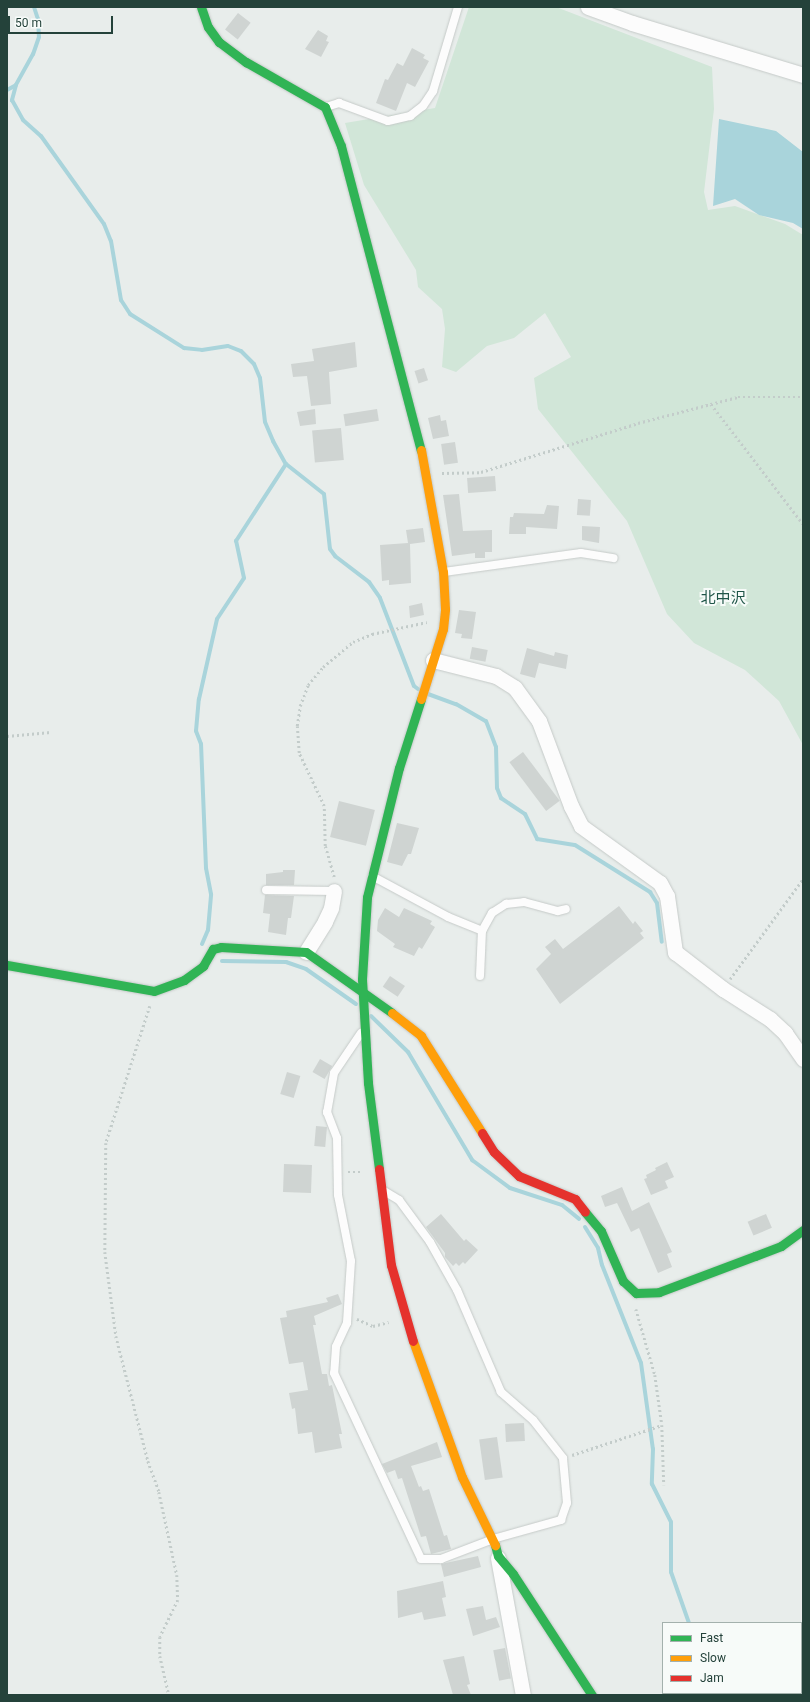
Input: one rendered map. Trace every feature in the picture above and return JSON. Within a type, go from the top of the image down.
[{"type":"street","points":[[201,7],[208,27],[219,42],[246,62],[325,107],[341,146],[418,433],[426,474],[443,572],[444,619],[433,660],[399,768],[371,875],[367,897],[364,991],[368,1083],[380,1189],[391,1265],[403,1312],[462,1477],[493,1539],[498,1556],[523,1695]]},
{"type":"street","points":[[588,7],[632,23],[803,75]]},
{"type":"street","points":[[433,660],[496,676],[515,688],[527,702],[539,721],[571,806],[581,826],[660,883],[667,896],[675,952],[723,989],[770,1019],[785,1033],[803,1059]]},
{"type":"street","points":[[306,952],[325,921],[331,908],[334,891]]},
{"type":"street","points":[[7,965],[154,991],[184,980],[203,966],[213,949],[221,947],[306,952],[364,991],[421,1036],[494,1152],[506,1166],[529,1182],[575,1199],[590,1215],[601,1231],[623,1281],[636,1293],[659,1292],[755,1256],[781,1246],[803,1230]]},
{"type":"street","points":[[498,1556],[513,1574],[592,1695]]},
{"type":"lane","points":[[325,107],[339,104],[388,121],[410,116],[422,106],[433,91],[458,7]]},
{"type":"lane","points":[[443,572],[581,553],[614,558]]},
{"type":"lane","points":[[371,875],[448,918],[482,931]]},
{"type":"lane","points":[[266,890],[334,891]]},
{"type":"lane","points":[[480,976],[482,931],[492,913],[506,904],[524,902],[558,911],[566,909]]},
{"type":"lane","points":[[366,1025],[334,1073],[327,1112],[337,1138],[338,1195],[343,1232],[351,1261],[347,1323],[336,1347],[334,1373],[421,1559],[441,1559],[493,1539],[561,1520],[567,1503],[563,1458],[533,1420],[501,1392],[457,1290],[430,1242],[399,1200],[380,1189]]},
{"type":"path","points":[[426,474],[481,472],[638,423],[738,398],[803,397]]},
{"type":"path","points":[[711,404],[803,524]]},
{"type":"path","points":[[334,891],[335,882],[325,846],[324,806],[299,752],[297,726],[300,706],[308,685],[323,667],[353,642],[372,634],[444,619]]},
{"type":"path","points":[[7,736],[51,732]]},
{"type":"path","points":[[723,989],[803,879]]},
{"type":"path","points":[[154,991],[106,1143],[104,1226],[105,1252],[116,1336],[148,1461],[159,1492],[176,1575],[178,1600],[160,1637],[160,1656],[169,1695]]},
{"type":"path","points":[[337,1172],[378,1171]]},
{"type":"path","points":[[636,1293],[635,1306],[655,1374],[662,1425],[664,1485]]},
{"type":"path","points":[[348,1313],[373,1326],[388,1323],[403,1312]]},
{"type":"path","points":[[563,1458],[662,1425]]},
{"type":"green space","points":[[469,7],[556,7],[712,67],[714,109],[704,192],[708,210],[735,206],[785,224],[803,235],[803,745],[779,701],[745,670],[694,643],[667,614],[627,521],[538,409],[534,378],[571,357],[545,313],[514,338],[487,346],[456,372],[442,367],[445,329],[442,309],[418,287],[416,270],[364,185],[345,123],[435,108]]},
{"type":"water","points":[[719,119],[776,131],[803,152],[803,229],[793,223],[759,215],[735,199],[713,206]]},
{"type":"building","points":[[238,13],[251,23],[238,39],[225,30]]},
{"type":"building","points":[[318,30],[328,36],[326,41],[329,42],[321,57],[305,49]]},
{"type":"building","points":[[412,48],[425,55],[423,58],[429,61],[415,87],[407,83],[396,111],[376,103],[385,79],[388,80],[397,63],[403,66]]},
{"type":"building","points":[[355,342],[357,367],[329,372],[331,404],[311,406],[307,376],[293,377],[291,364],[314,361],[312,349]]},
{"type":"building","points":[[424,368],[428,380],[419,383],[414,371]]},
{"type":"building","points":[[315,409],[316,424],[300,426],[297,412]]},
{"type":"building","points":[[377,409],[379,421],[345,426],[343,414]]},
{"type":"building","points":[[440,415],[441,421],[446,420],[449,436],[433,439],[428,418]]},
{"type":"building","points":[[341,428],[344,460],[315,462],[312,431]]},
{"type":"building","points":[[455,442],[458,463],[444,465],[441,444]]},
{"type":"building","points":[[495,476],[496,491],[468,493],[467,478]]},
{"type":"building","points":[[459,494],[463,531],[492,530],[492,552],[485,552],[485,558],[475,558],[475,553],[452,556],[443,495]]},
{"type":"building","points":[[578,499],[591,500],[590,516],[577,515]]},
{"type":"building","points":[[547,505],[559,506],[557,529],[526,527],[526,534],[509,534],[510,517],[513,517],[514,513],[544,514]]},
{"type":"building","points":[[582,526],[600,527],[599,543],[582,540]]},
{"type":"building","points":[[423,528],[425,542],[410,544],[411,583],[389,585],[389,580],[382,581],[380,545],[408,543],[406,530]]},
{"type":"building","points":[[422,603],[424,615],[410,618],[409,606]]},
{"type":"building","points":[[459,610],[476,612],[472,639],[461,638],[462,634],[455,633]]},
{"type":"building","points":[[472,647],[488,650],[485,662],[470,659]]},
{"type":"building","points":[[527,648],[554,656],[555,652],[568,655],[566,669],[539,663],[535,678],[520,674]]},
{"type":"building","points":[[523,752],[560,801],[546,811],[509,762]]},
{"type":"building","points":[[339,801],[375,810],[366,846],[330,837]]},
{"type":"building","points":[[397,823],[419,828],[411,854],[408,854],[402,866],[387,862]]},
{"type":"building","points":[[283,870],[295,870],[294,885],[266,885],[266,874],[283,872]]},
{"type":"building","points":[[265,895],[294,896],[291,918],[288,918],[286,935],[268,932],[270,914],[263,913]]},
{"type":"building","points":[[619,906],[633,924],[635,921],[643,931],[640,933],[644,938],[560,1004],[536,969],[551,954],[545,947],[555,939],[563,949]]},
{"type":"building","points":[[385,908],[399,917],[404,908],[432,921],[430,924],[435,927],[422,949],[419,947],[414,956],[393,947],[395,944],[377,931],[378,920]]},
{"type":"building","points":[[390,976],[405,986],[398,997],[383,987]]},
{"type":"building","points":[[320,1059],[332,1066],[325,1079],[313,1072]]},
{"type":"building","points":[[287,1072],[300,1076],[294,1098],[280,1094]]},
{"type":"building","points":[[316,1126],[327,1127],[325,1147],[314,1146]]},
{"type":"building","points":[[667,1162],[674,1177],[665,1181],[668,1188],[651,1195],[644,1179],[647,1178],[646,1175],[656,1170],[655,1168]]},
{"type":"building","points":[[284,1164],[312,1165],[311,1193],[283,1192]]},
{"type":"building","points":[[622,1187],[632,1211],[649,1202],[672,1252],[667,1254],[672,1267],[658,1273],[639,1228],[631,1232],[617,1203],[605,1207],[601,1196]]},
{"type":"building","points":[[441,1214],[464,1241],[466,1239],[478,1250],[465,1264],[463,1262],[459,1266],[456,1263],[453,1266],[445,1257],[445,1253],[426,1227]]},
{"type":"building","points":[[766,1214],[772,1228],[753,1236],[748,1222]]},
{"type":"building","points":[[338,1294],[342,1304],[314,1316],[316,1325],[313,1325],[322,1374],[327,1374],[329,1386],[332,1385],[342,1434],[339,1434],[342,1448],[315,1453],[312,1432],[298,1434],[295,1408],[292,1409],[289,1393],[308,1390],[303,1362],[289,1364],[280,1318],[287,1317],[286,1311],[328,1302],[326,1298]]},
{"type":"building","points":[[524,1423],[525,1441],[506,1442],[505,1424]]},
{"type":"building","points":[[497,1437],[503,1478],[485,1480],[479,1440]]},
{"type":"building","points":[[437,1442],[442,1457],[411,1466],[419,1487],[421,1486],[423,1491],[429,1489],[444,1536],[447,1535],[451,1549],[431,1554],[426,1536],[421,1537],[402,1478],[398,1479],[395,1470],[387,1473],[382,1464]]},
{"type":"building","points":[[478,1556],[481,1567],[444,1577],[441,1564]]},
{"type":"building","points":[[443,1581],[446,1597],[442,1598],[446,1616],[424,1620],[422,1612],[398,1618],[397,1591]]},
{"type":"building","points":[[483,1606],[486,1620],[496,1617],[500,1627],[473,1636],[466,1609]]},
{"type":"building","points":[[505,1648],[511,1678],[499,1681],[493,1650]]},
{"type":"building","points":[[464,1656],[470,1684],[467,1685],[471,1695],[453,1695],[443,1660]]},
{"type":"waterway","points":[[34,7],[38,19],[39,37],[33,54],[16,85],[12,100],[23,120],[41,136],[104,224],[111,241],[121,300],[130,314],[184,348],[202,350],[228,346],[241,351],[254,364],[260,378],[265,422],[273,441],[286,464],[324,494],[330,549],[335,556],[369,582],[380,598],[414,686],[418,689]]},
{"type":"waterway","points":[[7,90],[16,85]]},
{"type":"waterway","points":[[202,944],[208,930],[211,894],[206,868],[201,744],[196,731],[199,699],[217,619],[244,578],[236,541],[286,464]]},
{"type":"waterway","points":[[428,694],[456,704],[486,721],[496,747],[497,788],[501,798],[525,814],[537,839],[575,845],[650,892],[657,903],[662,942]]},
{"type":"waterway","points":[[222,961],[286,962],[306,969],[356,1004]]},
{"type":"waterway","points":[[371,1016],[408,1052],[472,1160],[510,1188],[562,1205],[579,1219]]},
{"type":"waterway","points":[[585,1227],[598,1248],[602,1265],[641,1363],[653,1449],[652,1484],[671,1522],[671,1572],[689,1622]]},
{"type":"traffic: fast","points":[[201,7],[208,27],[219,42],[246,62],[325,107],[341,146],[421,450]]},
{"type":"traffic: fast","points":[[379,1169],[368,1083],[362,979],[367,897],[399,768],[421,699]]},
{"type":"traffic: fast","points":[[7,965],[154,991],[184,980],[203,966],[213,949],[221,947],[306,952],[392,1013]]},
{"type":"traffic: fast","points":[[585,1212],[601,1231],[623,1281],[636,1293],[659,1292],[755,1256],[781,1246],[803,1230]]},
{"type":"traffic: fast","points":[[495,1545],[498,1556],[513,1574],[592,1695]]},
{"type":"traffic: slow","points":[[421,450],[443,572],[445,609],[443,629],[421,699]]},
{"type":"traffic: slow","points":[[392,1013],[421,1036],[482,1133]]},
{"type":"traffic: slow","points":[[413,1341],[462,1477],[495,1545]]},
{"type":"traffic: jam","points":[[482,1133],[494,1152],[519,1176],[575,1199],[585,1212]]},
{"type":"traffic: jam","points":[[379,1169],[391,1265],[413,1341]]},
{"type":"district","name":"北中沢","points":[[723,599]]}]
